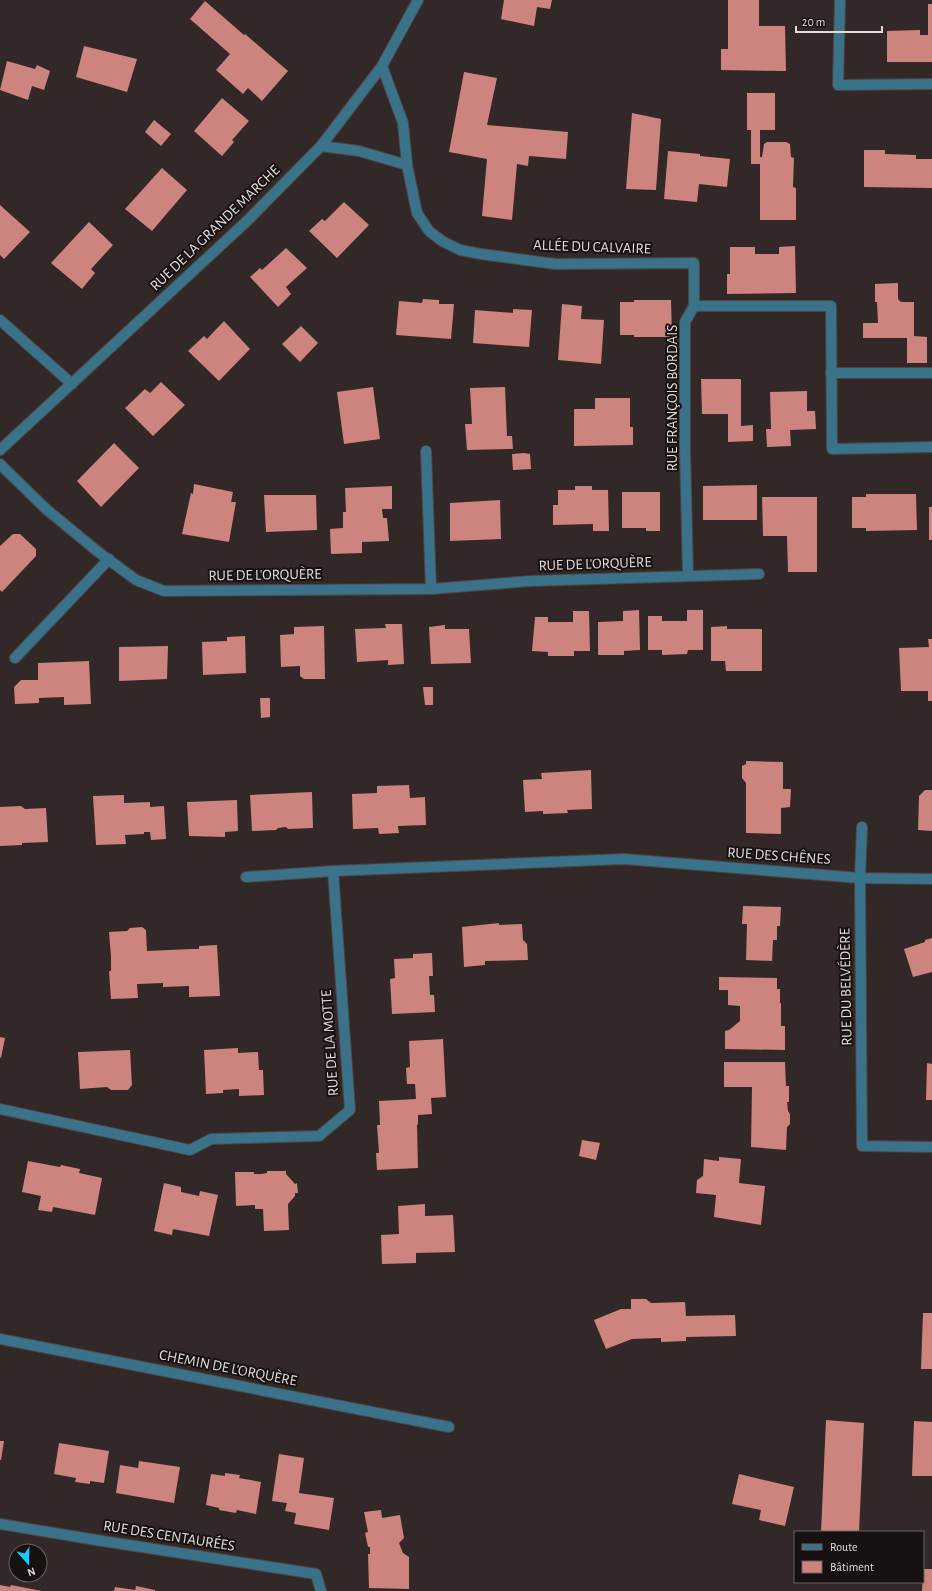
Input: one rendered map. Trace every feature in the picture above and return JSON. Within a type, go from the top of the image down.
[{"type":"street","name":"RUE DE LA GRANDE MARCHE","points":[[0,450],[247,221],[320,146],[382,66],[418,0]]},
{"type":"street","points":[[840,0],[838,85],[932,84]]},
{"type":"street","name":"ALLÉE DU CALVAIRE","points":[[382,66],[403,123],[407,165],[417,213],[429,231],[442,241],[460,250],[555,264],[694,263],[694,306]]},
{"type":"street","points":[[320,146],[359,151],[407,165]]},
{"type":"street","points":[[694,306],[831,306],[832,449],[932,447]]},
{"type":"street","name":"RUE FRANÇOIS BORDAIS","points":[[688,576],[685,449],[685,322],[694,306]]},
{"type":"street","points":[[0,320],[72,384]]},
{"type":"street","points":[[831,372],[932,373]]},
{"type":"street","points":[[426,451],[431,589]]},
{"type":"street","name":"RUE DE L'ORQUÈRE","points":[[0,464],[46,510],[109,560],[136,580],[164,591],[431,589],[532,581],[759,574]]},
{"type":"street","points":[[15,658],[109,560]]},
{"type":"street","name":"RUE DU BELVÉDÈRE","points":[[862,827],[860,878],[862,1146],[932,1147]]},
{"type":"street","name":"RUE DES CHÊNES","points":[[333,871],[624,859],[860,878],[932,879]]},
{"type":"street","points":[[246,877],[333,871]]},
{"type":"street","name":"RUE DE LA MOTTE","points":[[0,1109],[190,1150],[211,1139],[319,1136],[350,1110],[333,871]]},
{"type":"street","name":"CHEMIN DE L'ORQUÈRE","points":[[0,1339],[450,1427]]},
{"type":"street","name":"RUE DES CENTAURÉES","points":[[0,1524],[316,1574],[321,1591]]},
{"type":"building","points":[[504,0],[552,0],[550,9],[537,7],[534,26],[501,19]]},
{"type":"building","points":[[728,0],[759,0],[759,26],[785,26],[786,71],[721,70],[721,49],[728,49]]},
{"type":"building","points":[[205,1],[288,71],[262,101],[248,88],[243,94],[216,70],[230,54],[190,19]]},
{"type":"building","points":[[928,4],[932,4],[932,62],[887,62],[887,31],[920,30],[920,35],[928,35]]},
{"type":"building","points":[[84,46],[137,59],[127,92],[76,77]]},
{"type":"building","points":[[7,61],[35,69],[37,65],[50,71],[44,90],[32,86],[28,100],[0,90]]},
{"type":"building","points":[[464,72],[497,78],[487,125],[568,132],[566,159],[529,156],[528,166],[517,164],[512,220],[482,216],[487,159],[449,152]]},
{"type":"building","points":[[747,93],[775,93],[775,130],[760,130],[760,157],[762,157],[764,144],[767,142],[786,142],[790,144],[791,157],[794,158],[793,187],[796,188],[796,220],[760,220],[760,164],[751,164],[751,130],[747,130]]},
{"type":"building","points":[[222,98],[249,121],[232,140],[234,142],[222,156],[194,131]]},
{"type":"building","points":[[632,113],[661,119],[656,190],[626,189]]},
{"type":"building","points":[[154,120],[171,134],[161,146],[145,132]]},
{"type":"building","points":[[864,150],[885,150],[885,154],[916,155],[916,159],[932,159],[932,188],[864,187]]},
{"type":"building","points":[[668,151],[730,159],[727,187],[699,184],[697,202],[664,199]]},
{"type":"building","points":[[162,168],[187,190],[152,231],[125,209]]},
{"type":"building","points":[[344,202],[369,225],[337,258],[309,231],[322,219],[325,221]]},
{"type":"building","points":[[0,205],[30,232],[4,259],[0,255]]},
{"type":"building","points":[[89,222],[113,245],[91,269],[95,273],[82,289],[51,263]]},
{"type":"building","points":[[795,246],[796,293],[727,294],[727,274],[730,274],[730,247],[755,247],[755,254],[779,254],[779,247]]},
{"type":"building","points":[[286,248],[307,268],[286,287],[291,294],[278,307],[250,277],[260,268],[262,270]]},
{"type":"building","points":[[898,283],[898,299],[901,302],[914,302],[914,336],[927,337],[927,363],[907,363],[907,338],[863,338],[863,323],[878,323],[877,302],[875,302],[875,284]]},
{"type":"building","points":[[423,299],[439,300],[439,304],[454,304],[451,339],[396,335],[399,301],[422,303]]},
{"type":"building","points":[[634,300],[671,300],[672,337],[634,337],[634,335],[620,335],[620,302],[634,302]]},
{"type":"building","points":[[562,304],[582,306],[581,319],[604,320],[601,364],[558,360]]},
{"type":"building","points":[[513,309],[532,310],[529,347],[473,343],[475,310],[513,313]]},
{"type":"building","points":[[224,321],[250,349],[219,381],[188,351],[204,336],[207,339]]},
{"type":"building","points":[[301,326],[318,343],[300,362],[282,344]]},
{"type":"building","points":[[701,379],[741,379],[741,426],[753,425],[753,441],[728,442],[728,414],[702,414]]},
{"type":"building","points":[[161,382],[185,405],[153,436],[125,408],[145,389],[150,393]]},
{"type":"building","points":[[373,387],[380,439],[344,444],[337,392]]},
{"type":"building","points":[[505,387],[507,436],[512,436],[513,449],[467,450],[465,424],[472,424],[470,388]]},
{"type":"building","points":[[807,391],[807,411],[815,411],[816,429],[790,430],[791,446],[767,447],[766,429],[771,429],[770,392]]},
{"type":"building","points":[[595,398],[630,398],[630,427],[633,427],[633,445],[574,446],[574,409],[595,409]]},
{"type":"building","points":[[114,443],[139,468],[101,507],[77,481]]},
{"type":"building","points":[[512,454],[530,454],[531,469],[513,470]]},
{"type":"building","points":[[194,484],[233,492],[231,502],[236,502],[229,542],[182,534],[191,493],[193,494]]},
{"type":"building","points":[[757,485],[757,520],[703,520],[703,486]]},
{"type":"building","points":[[392,486],[392,509],[382,509],[383,518],[387,518],[389,541],[362,542],[362,553],[331,554],[330,529],[343,528],[343,512],[346,512],[345,488]]},
{"type":"building","points":[[575,486],[592,486],[592,490],[608,490],[609,531],[593,531],[593,524],[553,525],[553,505],[558,505],[558,490],[575,490]]},
{"type":"building","points":[[622,492],[660,492],[660,531],[646,531],[646,528],[622,528]]},
{"type":"building","points":[[866,494],[916,494],[917,530],[866,531],[866,528],[852,528],[852,497],[866,497]]},
{"type":"building","points":[[264,495],[316,495],[317,530],[266,532]]},
{"type":"building","points":[[762,497],[817,497],[817,572],[788,572],[787,536],[763,536]]},
{"type":"building","points":[[500,500],[501,539],[450,541],[450,503]]},
{"type":"building","points":[[929,507],[932,507],[932,540],[929,540]]},
{"type":"building","points":[[13,534],[20,534],[36,549],[36,556],[2,592],[0,590],[0,546]]},
{"type":"building","points":[[639,610],[640,650],[624,651],[624,655],[598,655],[598,622],[623,621],[623,611]]},
{"type":"building","points":[[687,610],[703,610],[703,650],[688,650],[687,654],[662,655],[662,650],[648,650],[648,616],[662,616],[662,621],[687,621]]},
{"type":"building","points":[[573,611],[589,611],[590,651],[574,651],[574,656],[548,656],[548,652],[532,651],[535,617],[548,617],[548,622],[573,622]]},
{"type":"building","points":[[385,624],[402,624],[404,664],[388,665],[388,660],[357,662],[355,629],[386,628]]},
{"type":"building","points":[[445,625],[445,629],[469,629],[471,663],[431,664],[429,627]]},
{"type":"building","points":[[324,626],[325,679],[304,679],[300,676],[300,666],[281,667],[280,635],[294,634],[294,627]]},
{"type":"building","points":[[727,626],[727,629],[762,629],[762,671],[726,671],[725,661],[711,661],[711,627]]},
{"type":"building","points":[[245,636],[246,673],[203,675],[202,642],[227,641],[227,637]]},
{"type":"building","points":[[928,639],[932,639],[932,701],[928,701],[928,691],[901,691],[899,648],[929,647]]},
{"type":"building","points":[[168,646],[167,679],[119,681],[119,647]]},
{"type":"building","points":[[89,661],[91,704],[64,705],[64,697],[39,698],[39,703],[15,704],[14,687],[21,680],[38,680],[38,663]]},
{"type":"building","points":[[423,687],[433,687],[433,705],[425,705]]},
{"type":"building","points":[[260,698],[270,698],[270,717],[261,718]]},
{"type":"building","points":[[746,761],[783,762],[783,789],[791,789],[790,807],[781,808],[781,834],[746,833],[746,783],[742,778],[742,766],[746,764]]},
{"type":"building","points":[[591,770],[592,809],[567,810],[568,813],[543,814],[543,811],[525,812],[523,780],[542,779],[541,773]]},
{"type":"building","points":[[409,785],[410,798],[425,797],[426,825],[398,826],[399,833],[379,834],[378,828],[353,829],[352,794],[377,793],[377,786]]},
{"type":"building","points":[[925,790],[932,790],[932,831],[918,830],[919,796]]},
{"type":"building","points":[[312,792],[313,828],[288,829],[286,827],[278,828],[276,830],[252,831],[250,795]]},
{"type":"building","points":[[124,795],[124,803],[150,802],[150,807],[164,806],[166,839],[151,840],[150,832],[144,832],[144,834],[125,835],[126,844],[96,845],[93,796]]},
{"type":"building","points":[[237,800],[238,831],[225,832],[225,837],[189,836],[187,802]]},
{"type":"building","points":[[21,806],[25,809],[46,808],[48,842],[0,846],[0,807]]},
{"type":"building","points":[[743,906],[781,907],[780,926],[777,926],[777,940],[773,940],[772,961],[746,960],[747,924],[742,924]]},
{"type":"building","points":[[499,923],[499,925],[522,924],[523,940],[527,944],[528,960],[485,961],[485,965],[464,967],[462,927]]},
{"type":"building","points":[[142,927],[146,930],[147,951],[199,949],[199,946],[217,945],[220,996],[189,997],[189,986],[163,987],[163,983],[137,984],[138,998],[111,999],[109,971],[111,971],[111,957],[109,932],[127,931],[130,928]]},
{"type":"building","points":[[932,938],[932,972],[913,977],[904,949]]},
{"type":"building","points":[[432,953],[433,976],[429,976],[430,995],[434,995],[435,1012],[392,1014],[390,979],[395,978],[394,959],[413,958],[413,954]]},
{"type":"building","points":[[719,977],[777,978],[777,989],[780,989],[781,1026],[785,1026],[785,1050],[725,1049],[725,1031],[729,1030],[740,1021],[740,1006],[728,1005],[728,990],[719,990]]},
{"type":"building","points":[[0,1037],[5,1038],[1,1058],[0,1057]]},
{"type":"building","points":[[443,1039],[446,1097],[431,1098],[432,1114],[418,1115],[418,1168],[377,1170],[376,1153],[379,1153],[377,1125],[380,1125],[379,1101],[416,1099],[415,1084],[407,1084],[406,1068],[410,1067],[409,1041]]},
{"type":"building","points":[[238,1048],[238,1053],[258,1052],[259,1070],[263,1070],[264,1095],[239,1096],[239,1089],[223,1090],[223,1093],[206,1094],[204,1050]]},
{"type":"building","points":[[130,1050],[132,1085],[128,1090],[111,1090],[107,1087],[80,1089],[78,1052]]},
{"type":"building","points":[[724,1062],[785,1062],[786,1086],[789,1086],[789,1102],[787,1102],[788,1111],[790,1114],[790,1124],[787,1127],[786,1150],[751,1147],[752,1087],[724,1087]]},
{"type":"building","points":[[927,1063],[932,1064],[932,1100],[926,1100]]},
{"type":"building","points":[[582,1140],[600,1143],[596,1160],[579,1156]]},
{"type":"building","points":[[719,1157],[741,1159],[739,1183],[765,1186],[761,1225],[714,1217],[716,1195],[696,1193],[697,1180],[703,1176],[704,1159],[719,1161]]},
{"type":"building","points":[[28,1161],[80,1169],[79,1173],[102,1178],[95,1215],[53,1207],[52,1212],[38,1210],[41,1196],[22,1192]]},
{"type":"building","points":[[267,1171],[286,1171],[286,1174],[295,1184],[297,1183],[298,1193],[295,1193],[295,1196],[288,1204],[289,1230],[264,1231],[263,1209],[255,1209],[255,1205],[236,1206],[235,1172],[254,1172],[254,1174],[262,1174],[267,1173]]},
{"type":"building","points":[[164,1183],[181,1187],[181,1192],[199,1196],[200,1191],[218,1195],[209,1236],[173,1229],[172,1235],[154,1231]]},
{"type":"building","points":[[425,1204],[425,1216],[453,1215],[455,1252],[416,1253],[416,1263],[382,1264],[381,1235],[399,1234],[398,1206]]},
{"type":"building","points":[[631,1299],[646,1299],[651,1303],[685,1302],[686,1316],[735,1315],[736,1336],[686,1337],[686,1341],[661,1342],[661,1338],[632,1339],[606,1349],[594,1320],[621,1309],[631,1309]]},
{"type":"building","points":[[923,1313],[932,1313],[932,1369],[921,1369]]},
{"type":"building","points":[[826,1420],[864,1423],[859,1531],[821,1531]]},
{"type":"building","points":[[914,1421],[932,1422],[932,1476],[912,1476]]},
{"type":"building","points":[[0,1441],[4,1441],[1,1460],[0,1460]]},
{"type":"building","points":[[59,1443],[109,1451],[104,1483],[90,1481],[90,1484],[75,1482],[76,1478],[54,1474]]},
{"type":"building","points":[[279,1454],[304,1458],[299,1493],[334,1498],[329,1530],[294,1524],[296,1513],[285,1511],[287,1503],[272,1501]]},
{"type":"building","points":[[139,1461],[180,1467],[174,1503],[116,1493],[120,1465],[138,1468]]},
{"type":"building","points":[[225,1473],[240,1475],[239,1478],[261,1482],[256,1514],[237,1510],[236,1513],[219,1510],[219,1508],[206,1505],[211,1474],[225,1476]]},
{"type":"building","points":[[739,1474],[794,1487],[785,1526],[759,1520],[761,1510],[732,1504]]},
{"type":"building","points":[[381,1510],[382,1518],[400,1515],[404,1538],[399,1543],[403,1553],[409,1557],[409,1589],[369,1588],[368,1554],[370,1554],[370,1547],[368,1547],[365,1533],[368,1532],[364,1512]]},
{"type":"building","points":[[924,1569],[932,1569],[932,1591],[922,1591],[922,1583],[924,1583]]},
{"type":"building","points":[[0,1585],[10,1587],[11,1585],[42,1591],[0,1591]]},
{"type":"building","points":[[136,1586],[155,1590],[155,1591],[135,1591]]},
{"type":"building","points":[[115,1587],[135,1590],[135,1591],[114,1591]]}]
